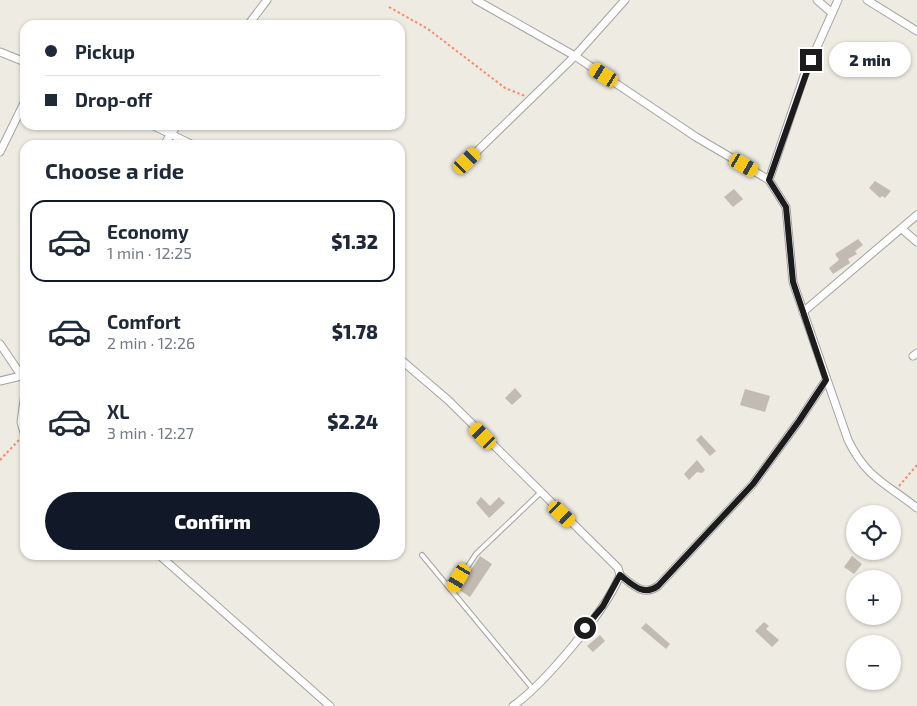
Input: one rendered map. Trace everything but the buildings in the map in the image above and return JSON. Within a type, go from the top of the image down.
[{"type":"street","points":[[252,20],[267,0]]},
{"type":"street","points":[[476,0],[575,56],[696,137],[769,180],[786,207],[793,282],[826,380],[856,456],[872,476],[917,508]]},
{"type":"street","points":[[467,161],[575,56],[625,0]]},
{"type":"street","points":[[817,0],[832,13]]},
{"type":"street","points":[[769,180],[804,76],[838,0]]},
{"type":"street","points":[[867,0],[917,31]]},
{"type":"street","points":[[0,52],[20,60]]},
{"type":"street","points":[[0,152],[20,111]]},
{"type":"street","points":[[163,130],[183,140]]},
{"type":"street","points":[[167,140],[174,130]]},
{"type":"street","points":[[803,312],[917,215]]},
{"type":"street","points":[[902,229],[917,242]]},
{"type":"street","points":[[0,344],[20,374]]},
{"type":"street","points":[[405,363],[448,400],[540,493],[611,559],[620,575],[644,591],[653,590],[658,586],[753,484],[826,380]]},
{"type":"street","points":[[0,381],[20,378]]},
{"type":"street","points":[[165,560],[330,706]]},
{"type":"street","points":[[513,706],[533,689],[603,606],[620,575]]},
{"type":"lane","points":[[452,590],[476,554],[540,493]]},
{"type":"lane","points":[[422,555],[533,689]]},
{"type":"path","points":[[388,6],[428,29],[505,88],[532,98]]},
{"type":"path","points":[[0,460],[20,441]]},
{"type":"path","points":[[894,492],[917,465]]},
{"type":"route","points":[[585,628],[603,606],[620,575],[644,591],[653,590],[658,586],[753,484],[826,380],[793,282],[788,214],[781,197],[769,180],[811,60]]}]
